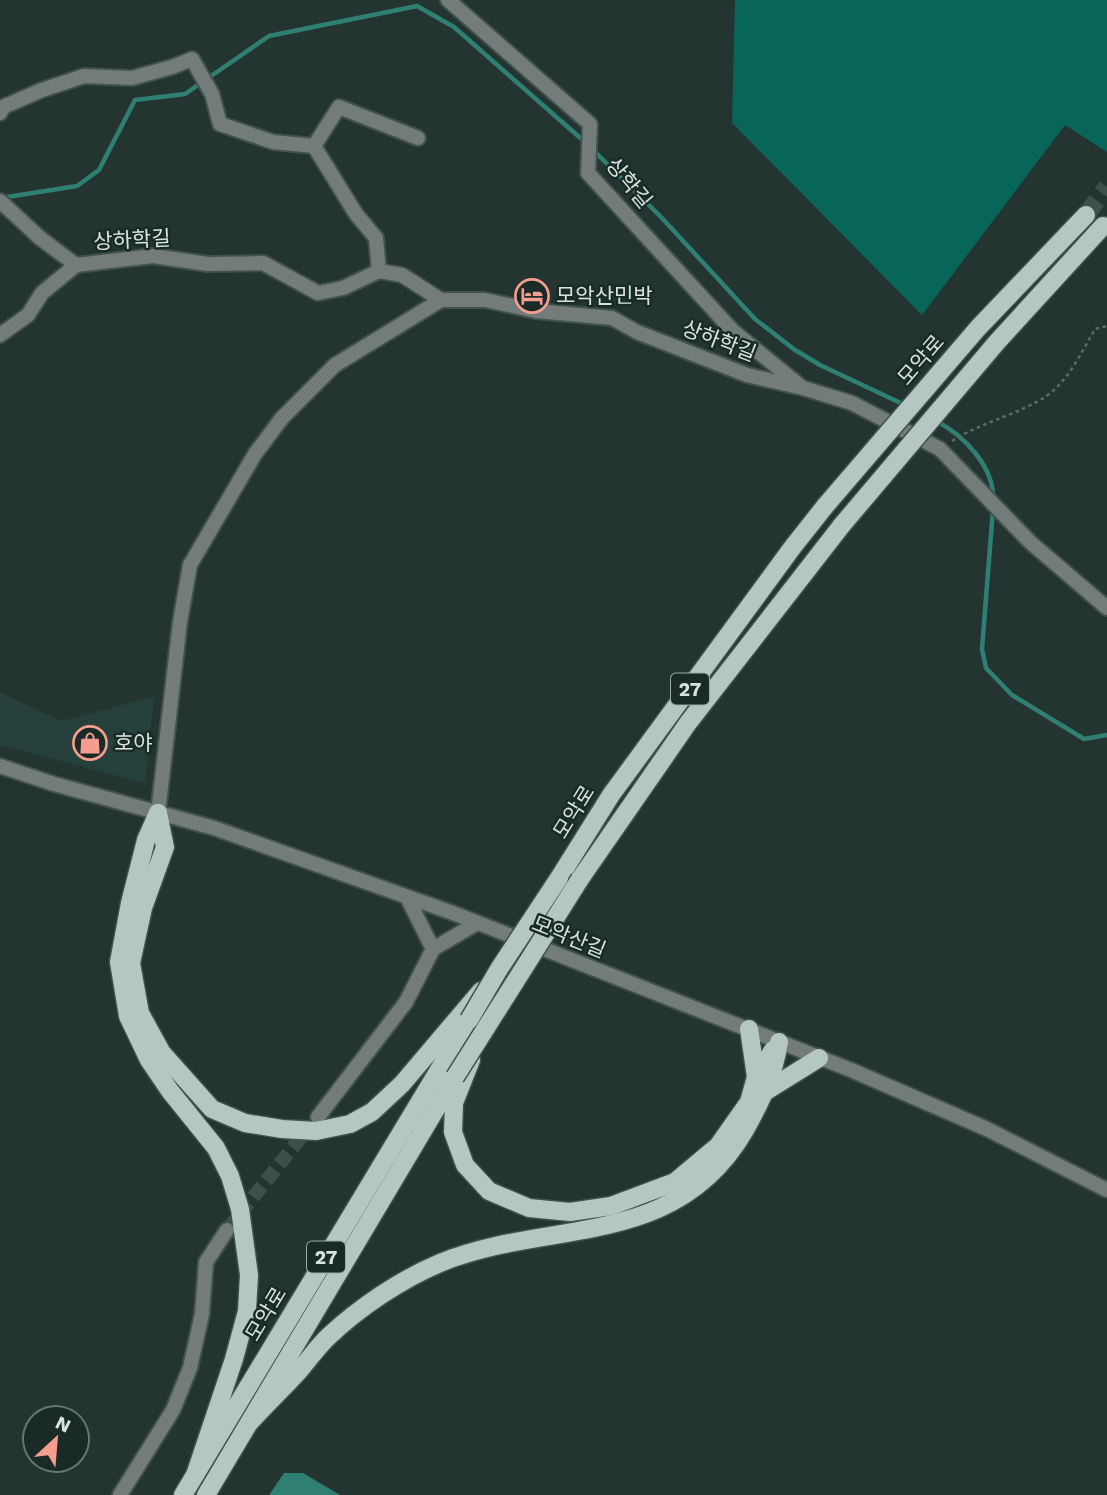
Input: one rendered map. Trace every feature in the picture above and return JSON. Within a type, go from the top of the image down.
[{"type":"main road","name":"모악로","points":[[183,1495],[499,969],[611,795],[826,505],[978,328],[1086,215]]},
{"type":"main road","name":"모악로","points":[[206,1495],[456,1077],[580,879],[688,723],[842,525],[998,342],[1103,226]]},
{"type":"main road","points":[[158,813],[165,847],[143,908],[131,963],[140,1013],[162,1053],[212,1109],[245,1122],[282,1129],[316,1131],[351,1124],[372,1112],[402,1084],[499,969]]},
{"type":"main road","points":[[158,813],[143,853],[119,962],[128,1016],[149,1060],[216,1148],[230,1176],[240,1209],[249,1275],[247,1311],[234,1359],[195,1475]]},
{"type":"main road","points":[[494,1017],[472,1057],[454,1103],[453,1132],[465,1165],[489,1191],[530,1208],[570,1212],[611,1206],[674,1182],[718,1146],[775,1066],[779,1042]]},
{"type":"main road","points":[[250,1422],[298,1373],[327,1337],[355,1313],[440,1263],[507,1244],[614,1225],[664,1208],[699,1186],[736,1145],[761,1084],[749,1029]]},
{"type":"main road","points":[[761,1084],[819,1058]]},
{"type":"street","name":"상학길","points":[[448,0],[590,124],[588,173],[733,331],[803,388]]},
{"type":"street","points":[[0,113],[3,107],[32,94],[84,76],[132,78],[172,67],[192,58],[212,94],[220,124],[274,142],[314,146]]},
{"type":"street","points":[[314,146],[339,107],[418,138]]},
{"type":"street","points":[[158,813],[180,621],[190,565],[196,554],[255,454],[282,418],[335,365],[441,300],[402,275],[379,271],[376,238],[356,214],[314,146]]},
{"type":"street","points":[[4,205],[40,238],[76,265]]},
{"type":"street","name":"상하학길","points":[[0,335],[28,315],[42,293],[76,265],[153,256],[208,264],[263,263],[318,293],[343,288],[379,271]]},
{"type":"street","name":"상하학길","points":[[441,300],[485,300],[536,312],[612,318],[637,332],[747,376],[803,388],[852,403],[940,449],[1007,520],[1107,608]]},
{"type":"street","name":"모악산길","points":[[0,766],[33,778],[214,828],[477,923],[749,1029],[987,1129],[1107,1190]]},
{"type":"street","points":[[407,897],[433,949]]},
{"type":"street","points":[[318,1117],[406,1002],[433,949],[477,923]]},
{"type":"street","points":[[120,1495],[173,1410],[190,1368],[202,1314],[206,1262],[227,1230]]},
{"type":"path","points":[[940,449],[970,430],[1044,399],[1069,374],[1095,329],[1107,326]]},
{"type":"shaded area","points":[[735,0],[1107,0],[1107,152],[1065,125],[922,315],[732,123]]},
{"type":"shaded area","points":[[0,692],[61,721],[154,697],[145,783],[0,745]]},
{"type":"shaded area","points":[[284,1473],[303,1473],[340,1495],[269,1495]]},
{"type":"waterway","points":[[1,198],[77,186],[99,170],[135,100],[185,94],[269,36],[417,6],[454,27],[586,143]]},
{"type":"waterway","points":[[592,149],[661,217],[755,319],[795,350],[820,365],[907,406]]},
{"type":"waterway","points":[[936,421],[957,435],[976,454],[989,476],[993,500]]},
{"type":"waterway","points":[[993,509],[982,649],[986,668],[1012,695],[1084,739],[1107,735]]},
{"type":"tunnel","points":[[1086,215],[1107,187]]},
{"type":"tunnel","points":[[227,1230],[310,1126]]},
{"type":"place","name":"모악산민박","points":[[532,296]]},
{"type":"place","name":"호야","points":[[90,743]]}]
